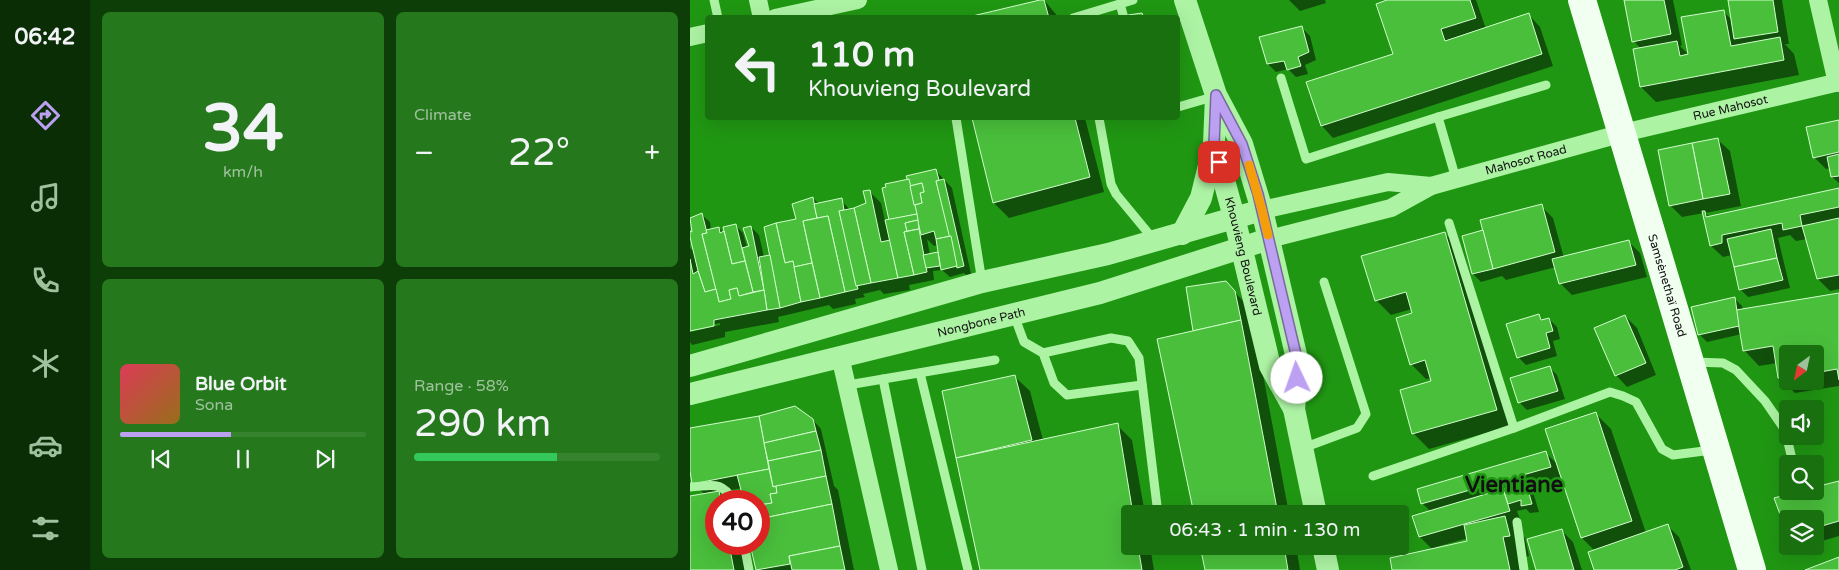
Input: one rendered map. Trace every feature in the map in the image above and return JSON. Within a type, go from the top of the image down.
[{"type":"main road","name":"Samsènethaï Road","points":[[1582,0],[1718,450],[1752,570]]},
{"type":"street","points":[[758,0],[761,15]]},
{"type":"street","points":[[789,15],[858,0]]},
{"type":"street","points":[[1185,0],[1216,95]]},
{"type":"street","points":[[1818,0],[1838,82]]},
{"type":"street","points":[[690,37],[705,34]]},
{"type":"street","name":"Rue Mahosot","points":[[1623,133],[1838,82]]},
{"type":"street","name":"Khouvieng Boulevard","points":[[1216,95],[1214,144],[1242,248],[1270,366],[1294,409]]},
{"type":"street","name":"Khouvieng Boulevard","points":[[1216,95],[1242,144],[1262,210],[1298,363],[1294,409],[1314,505]]},
{"type":"street","name":"Mahosot Road","points":[[1269,240],[1391,208],[1430,186],[1623,133]]},
{"type":"street","points":[[1182,234],[1201,198],[1214,144]]},
{"type":"street","name":"Mahosot Road","points":[[1262,210],[1388,182],[1430,186]]},
{"type":"street","points":[[690,366],[982,282],[1108,254],[1262,210]]},
{"type":"street","name":"Nongbone Path","points":[[690,394],[840,356],[1014,316],[1100,293],[1269,240]]},
{"type":"street","points":[[840,356],[889,570]]},
{"type":"street","points":[[1325,555],[1328,570]]},
{"type":"lane","points":[[714,0],[717,15]]},
{"type":"lane","points":[[1083,15],[1133,0]]},
{"type":"lane","points":[[1120,4],[1123,15]]},
{"type":"lane","points":[[1281,78],[1306,159],[1546,85]]},
{"type":"lane","points":[[1180,106],[1216,95]]},
{"type":"lane","points":[[1438,117],[1456,179]]},
{"type":"lane","points":[[956,120],[982,282]]},
{"type":"lane","points":[[1099,120],[1111,184],[1116,194],[1154,240]]},
{"type":"lane","points":[[1449,223],[1514,428]]},
{"type":"lane","points":[[1302,448],[1357,428],[1366,414],[1324,282]]},
{"type":"lane","points":[[1014,316],[1024,342],[1042,353],[1054,383],[1067,395],[1142,386]]},
{"type":"lane","points":[[1042,353],[1111,338],[1128,341],[1138,358],[1157,505]]},
{"type":"lane","points":[[848,385],[995,360]]},
{"type":"lane","points":[[1691,362],[1723,362],[1736,370],[1765,402],[1785,430],[1791,455]]},
{"type":"lane","points":[[920,373],[968,570]]},
{"type":"lane","points":[[884,379],[922,570]]},
{"type":"lane","points":[[1374,476],[1514,428],[1610,392],[1636,402],[1662,449],[1673,455],[1718,450]]},
{"type":"lane","points":[[690,487],[714,485],[727,490]]},
{"type":"lane","points":[[1517,522],[1524,570]]},
{"type":"lane","points":[[746,555],[749,570]]},
{"type":"building","points":[[1044,0],[1048,15],[977,15]]},
{"type":"building","points":[[1387,0],[1470,0],[1476,18],[1441,29],[1445,41],[1529,13],[1542,54],[1321,126],[1306,82],[1393,54],[1376,4]]},
{"type":"building","points":[[1624,0],[1664,0],[1671,34],[1632,42]]},
{"type":"building","points":[[1728,0],[1773,0],[1778,32],[1734,39]]},
{"type":"building","points":[[1724,10],[1731,46],[1780,37],[1784,60],[1640,87],[1633,49],[1677,41],[1680,56],[1688,54],[1681,17]]},
{"type":"building","points":[[1302,26],[1309,52],[1298,57],[1301,66],[1287,70],[1284,61],[1267,64],[1259,37]]},
{"type":"building","points":[[972,120],[1076,120],[1090,177],[993,203]]},
{"type":"building","points":[[1839,120],[1839,152],[1813,158],[1806,127]]},
{"type":"building","points":[[1718,138],[1730,194],[1703,199],[1692,143]]},
{"type":"building","points":[[1692,143],[1703,199],[1669,206],[1658,150]]},
{"type":"building","points":[[1839,154],[1839,176],[1831,177],[1827,157]]},
{"type":"building","points":[[936,169],[939,180],[936,181],[951,236],[936,239],[934,231],[921,235],[914,205],[922,203],[920,193],[924,192],[922,183],[910,186],[906,176]]},
{"type":"building","points":[[909,179],[917,214],[889,220],[882,188],[886,187],[885,184]]},
{"type":"building","points":[[944,179],[964,266],[957,268],[936,181]]},
{"type":"building","points":[[922,183],[924,192],[920,193],[922,203],[914,205],[910,186]]},
{"type":"building","points":[[1839,188],[1839,207],[1800,215],[1802,226],[1783,230],[1782,223],[1722,235],[1722,243],[1710,246],[1702,211],[1705,211],[1706,217]]},
{"type":"building","points":[[870,190],[881,242],[890,240],[898,278],[871,283],[854,208],[866,203],[863,191]]},
{"type":"building","points":[[813,197],[817,218],[803,221],[812,263],[794,267],[793,261],[785,263],[776,223],[796,219],[792,204]]},
{"type":"building","points":[[842,198],[844,210],[839,211],[858,289],[845,292],[828,216],[817,218],[814,204]]},
{"type":"building","points":[[1542,204],[1555,252],[1493,269],[1480,220]]},
{"type":"building","points":[[854,208],[871,283],[856,286],[839,211]]},
{"type":"building","points":[[702,213],[707,233],[702,234],[716,289],[705,292],[690,237],[690,231],[692,232],[690,218]]},
{"type":"building","points":[[917,214],[918,220],[905,223],[907,231],[904,232],[914,275],[898,278],[885,220]]},
{"type":"building","points":[[828,216],[845,292],[820,298],[803,221]]},
{"type":"building","points":[[1839,218],[1839,275],[1817,279],[1802,226]]},
{"type":"building","points":[[918,220],[919,229],[907,231],[905,223]]},
{"type":"building","points":[[776,223],[785,263],[793,261],[801,302],[780,308],[764,227]]},
{"type":"building","points":[[736,224],[745,261],[732,264],[723,227]]},
{"type":"building","points":[[751,226],[764,290],[753,292],[742,248],[749,246],[743,228]]},
{"type":"building","points":[[719,227],[720,233],[724,231],[732,264],[745,261],[753,292],[739,296],[737,288],[729,290],[731,299],[719,302],[702,234],[707,233],[706,230]]},
{"type":"building","points":[[919,229],[927,272],[914,275],[904,232]]},
{"type":"building","points":[[1771,229],[1777,258],[1734,267],[1727,239]]},
{"type":"building","points":[[1483,230],[1493,269],[1472,274],[1462,236]]},
{"type":"building","points":[[1445,232],[1497,410],[1412,434],[1400,390],[1431,381],[1425,360],[1410,365],[1396,318],[1412,313],[1406,292],[1375,301],[1361,256]]},
{"type":"building","points":[[951,236],[957,266],[941,270],[936,239]]},
{"type":"building","points":[[1629,240],[1636,265],[1559,284],[1552,259]]},
{"type":"building","points":[[938,252],[940,266],[926,268],[923,255]]},
{"type":"building","points":[[770,255],[780,308],[767,310],[759,257]]},
{"type":"building","points":[[1777,258],[1783,280],[1739,290],[1734,267]]},
{"type":"building","points":[[690,259],[693,274],[698,271],[705,292],[716,289],[719,302],[731,299],[729,290],[737,288],[739,296],[764,290],[767,310],[714,320],[714,326],[690,331]]},
{"type":"building","points":[[812,263],[820,298],[801,302],[794,267]]},
{"type":"building","points":[[1226,281],[1235,291],[1241,320],[1193,331],[1186,287]]},
{"type":"building","points":[[1839,293],[1839,380],[1837,369],[1824,371],[1824,345],[1779,345],[1778,378],[1773,346],[1743,351],[1736,310]]},
{"type":"building","points":[[1735,297],[1739,326],[1698,335],[1691,307]]},
{"type":"building","points":[[1539,314],[1541,320],[1549,318],[1553,331],[1546,333],[1550,348],[1517,358],[1506,324]]},
{"type":"building","points":[[1625,315],[1646,363],[1615,376],[1594,328]]},
{"type":"building","points":[[1241,320],[1276,505],[1192,505],[1157,339]]},
{"type":"building","points":[[1550,366],[1558,391],[1518,403],[1510,378]]},
{"type":"building","points":[[1015,375],[1032,440],[956,458],[942,391]]},
{"type":"building","points":[[795,406],[813,419],[816,431],[764,443],[759,416]]},
{"type":"building","points":[[1596,412],[1632,521],[1581,538],[1545,429]]},
{"type":"building","points":[[759,416],[769,469],[692,484],[690,471],[690,428]]},
{"type":"building","points":[[1118,423],[1132,505],[1121,505],[1121,555],[1140,555],[1142,570],[980,570],[956,458]]},
{"type":"building","points":[[816,431],[821,450],[768,461],[764,443]]},
{"type":"building","points":[[821,450],[826,476],[773,487],[768,461]]},
{"type":"building","points":[[1546,451],[1551,467],[1421,504],[1417,489]]},
{"type":"building","points":[[769,469],[773,487],[776,486],[777,493],[770,494],[770,490],[741,490],[737,475]]},
{"type":"building","points":[[826,476],[832,504],[770,517],[770,503],[772,503],[770,494],[777,493],[776,486]]},
{"type":"building","points":[[1839,481],[1839,521],[1824,525],[1824,510],[1779,510],[1779,512],[1774,498],[1779,497],[1779,500],[1824,500],[1824,485]]},
{"type":"building","points":[[1526,483],[1532,504],[1521,506],[1521,500],[1508,504],[1503,489]]},
{"type":"building","points":[[1503,489],[1510,511],[1419,537],[1412,516]]},
{"type":"building","points":[[705,493],[705,555],[731,555],[734,570],[690,570],[690,496]]},
{"type":"building","points":[[832,504],[840,546],[789,556],[790,564],[756,570],[753,555],[770,555],[770,517]]},
{"type":"building","points":[[1505,516],[1510,536],[1503,537],[1510,570],[1392,570],[1390,558],[1467,541],[1464,525]]},
{"type":"building","points":[[1668,524],[1683,567],[1675,570],[1594,570],[1588,552]]},
{"type":"building","points":[[1562,529],[1574,570],[1536,570],[1527,539]]},
{"type":"building","points":[[840,546],[845,570],[792,570],[789,556]]},
{"type":"building","points":[[1202,555],[1286,555],[1288,570],[1205,570]]},
{"type":"building","points":[[1839,557],[1839,570],[1805,570]]},
{"type":"slow traffic","points":[[1249,165],[1268,235]]},
{"type":"district","name":"Vientiane","points":[[1514,485]]},
{"type":"route","points":[[1219,162],[1214,144],[1216,95],[1242,144],[1262,210],[1298,363],[1297,378]]}]
